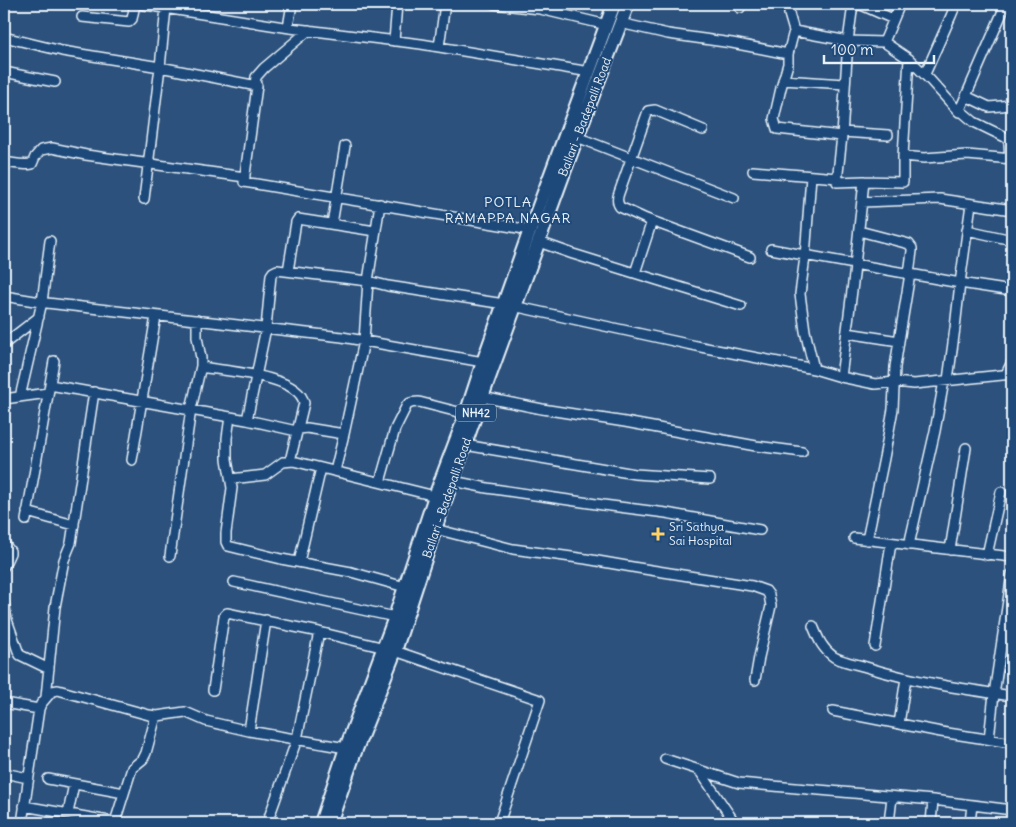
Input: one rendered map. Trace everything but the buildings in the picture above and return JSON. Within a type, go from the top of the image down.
[{"type":"highway","name":"Ballari - Badepalli Road","points":[[330,823],[390,649],[482,398],[530,230],[614,4]]},
{"type":"highway","name":"Ballari - Badepalli Road","points":[[321,823],[346,748],[390,649],[395,617],[404,587],[483,362],[539,242],[628,4]]},
{"type":"street","points":[[82,17],[129,22],[132,18],[134,4]]},
{"type":"street","points":[[139,4],[288,27],[439,47],[590,72]]},
{"type":"street","points":[[288,27],[292,4]]},
{"type":"street","points":[[394,41],[397,4]]},
{"type":"street","points":[[439,47],[446,4]]},
{"type":"street","points":[[494,4],[540,9],[607,25]]},
{"type":"street","points":[[790,4],[790,21],[794,31],[774,119],[777,129],[888,135]]},
{"type":"street","points":[[893,19],[853,4],[848,41],[838,182],[903,182],[902,156],[910,59]]},
{"type":"street","points":[[884,42],[900,4]]},
{"type":"street","points":[[925,74],[956,4]]},
{"type":"street","points":[[960,110],[1006,4]]},
{"type":"street","points":[[144,198],[166,8]]},
{"type":"street","points":[[620,23],[668,34],[732,43],[788,54]]},
{"type":"street","points":[[254,85],[256,78],[264,68],[309,30]]},
{"type":"street","points":[[794,31],[848,41],[884,42],[910,59],[959,112],[960,110],[974,122],[1007,138],[1011,159],[967,155],[924,158],[902,156]]},
{"type":"street","points":[[4,37],[62,52],[160,67],[257,86],[244,182],[530,230]]},
{"type":"street","points":[[4,72],[55,82]]},
{"type":"street","points":[[783,80],[845,84]]},
{"type":"street","points":[[966,96],[989,107],[1012,105]]},
{"type":"street","points":[[703,130],[654,110],[647,112],[618,196],[618,203],[620,207],[652,221],[750,257]]},
{"type":"street","points":[[577,137],[734,198]]},
{"type":"street","points":[[332,224],[345,146]]},
{"type":"street","points":[[4,162],[21,165],[32,164],[41,150],[52,148],[86,155],[245,177]]},
{"type":"street","points":[[753,171],[838,178]]},
{"type":"street","points":[[811,176],[806,256],[800,294],[805,331],[814,369]]},
{"type":"street","points":[[841,377],[864,181]]},
{"type":"street","points":[[862,202],[940,199],[1012,210]]},
{"type":"street","points":[[335,471],[364,341],[368,281],[380,204]]},
{"type":"street","points":[[909,545],[946,380],[955,328],[971,204]]},
{"type":"street","points":[[288,271],[298,219],[376,231]]},
{"type":"street","points":[[635,274],[652,221]]},
{"type":"street","points":[[967,230],[1012,240]]},
{"type":"street","points":[[859,231],[908,244],[912,248],[910,274],[895,368],[893,409],[867,540]]},
{"type":"street","points":[[20,396],[42,302],[50,241]]},
{"type":"street","points":[[539,242],[635,274],[741,306]]},
{"type":"street","points":[[772,249],[960,284],[1012,291]]},
{"type":"street","points":[[248,420],[266,328],[272,275],[277,270],[368,281],[510,305],[701,347],[814,369],[875,384],[895,382],[914,384],[1009,374],[1012,362]]},
{"type":"street","points":[[4,296],[156,316],[342,337],[483,362]]},
{"type":"street","points":[[132,460],[156,316]]},
{"type":"street","points":[[4,344],[39,317]]},
{"type":"street","points":[[170,556],[191,410],[201,367],[202,358],[197,337],[198,320]]},
{"type":"street","points":[[847,333],[899,341]]},
{"type":"street","points":[[54,361],[27,516],[74,525]]},
{"type":"street","points":[[201,367],[256,375],[286,384],[303,399],[304,403],[290,461]]},
{"type":"street","points":[[4,399],[49,389],[94,392],[287,429],[298,430],[307,428],[344,434]]},
{"type":"street","points":[[46,697],[55,607],[64,560],[71,543],[94,392]]},
{"type":"street","points":[[482,398],[756,446],[802,452]]},
{"type":"street","points":[[380,482],[395,429],[407,405],[419,402],[466,414]]},
{"type":"street","points":[[230,417],[227,458],[232,488],[226,534],[227,544],[230,547],[351,572],[404,587]]},
{"type":"street","points":[[465,445],[635,474],[710,479]]},
{"type":"street","points":[[950,550],[966,448]]},
{"type":"street","points":[[231,478],[265,475],[283,462],[290,461],[435,496]]},
{"type":"street","points":[[299,562],[322,468]]},
{"type":"street","points":[[453,481],[497,490],[666,513],[760,530]]},
{"type":"street","points":[[987,555],[1001,492]]},
{"type":"street","points":[[435,529],[513,549],[752,586],[766,591],[769,595],[771,606],[755,680]]},
{"type":"street","points":[[854,538],[1012,557]]},
{"type":"street","points":[[875,646],[891,542]]},
{"type":"street","points":[[4,543],[10,553],[4,566]]},
{"type":"street","points":[[989,739],[1012,574]]},
{"type":"street","points":[[234,582],[395,617]]},
{"type":"street","points":[[4,603],[7,620],[20,655],[49,669]]},
{"type":"street","points":[[213,690],[225,614],[229,612],[390,649],[540,700],[499,823]]},
{"type":"street","points":[[249,731],[266,620]]},
{"type":"street","points":[[814,626],[821,645],[833,656],[884,673],[906,678],[1012,696]]},
{"type":"street","points":[[267,823],[297,739],[319,632]]},
{"type":"street","points":[[899,724],[906,678]]},
{"type":"street","points":[[22,823],[39,709],[52,691],[58,690],[149,715],[156,716],[185,712],[206,721],[249,731],[346,748]]},
{"type":"street","points":[[4,703],[39,709]]},
{"type":"street","points":[[833,711],[941,732],[1012,743]]},
{"type":"street","points":[[24,806],[118,823],[124,793],[132,768],[144,757],[156,716]]},
{"type":"street","points":[[665,759],[739,783],[933,800],[1012,810]]},
{"type":"street","points":[[699,770],[735,823]]},
{"type":"street","points":[[4,773],[28,778]]},
{"type":"street","points":[[48,779],[124,793]]},
{"type":"street","points":[[68,814],[74,784]]},
{"type":"street","points":[[889,823],[892,797]]},
{"type":"street","points":[[931,823],[933,800]]},
{"type":"street","points":[[970,823],[972,805]]},
{"type":"place","name":"Sri Sathya Sai Hospital","points":[[658,534]]},
{"type":"district","name":"POTLA RAMAPPA NAGAR","points":[[508,210]]}]
